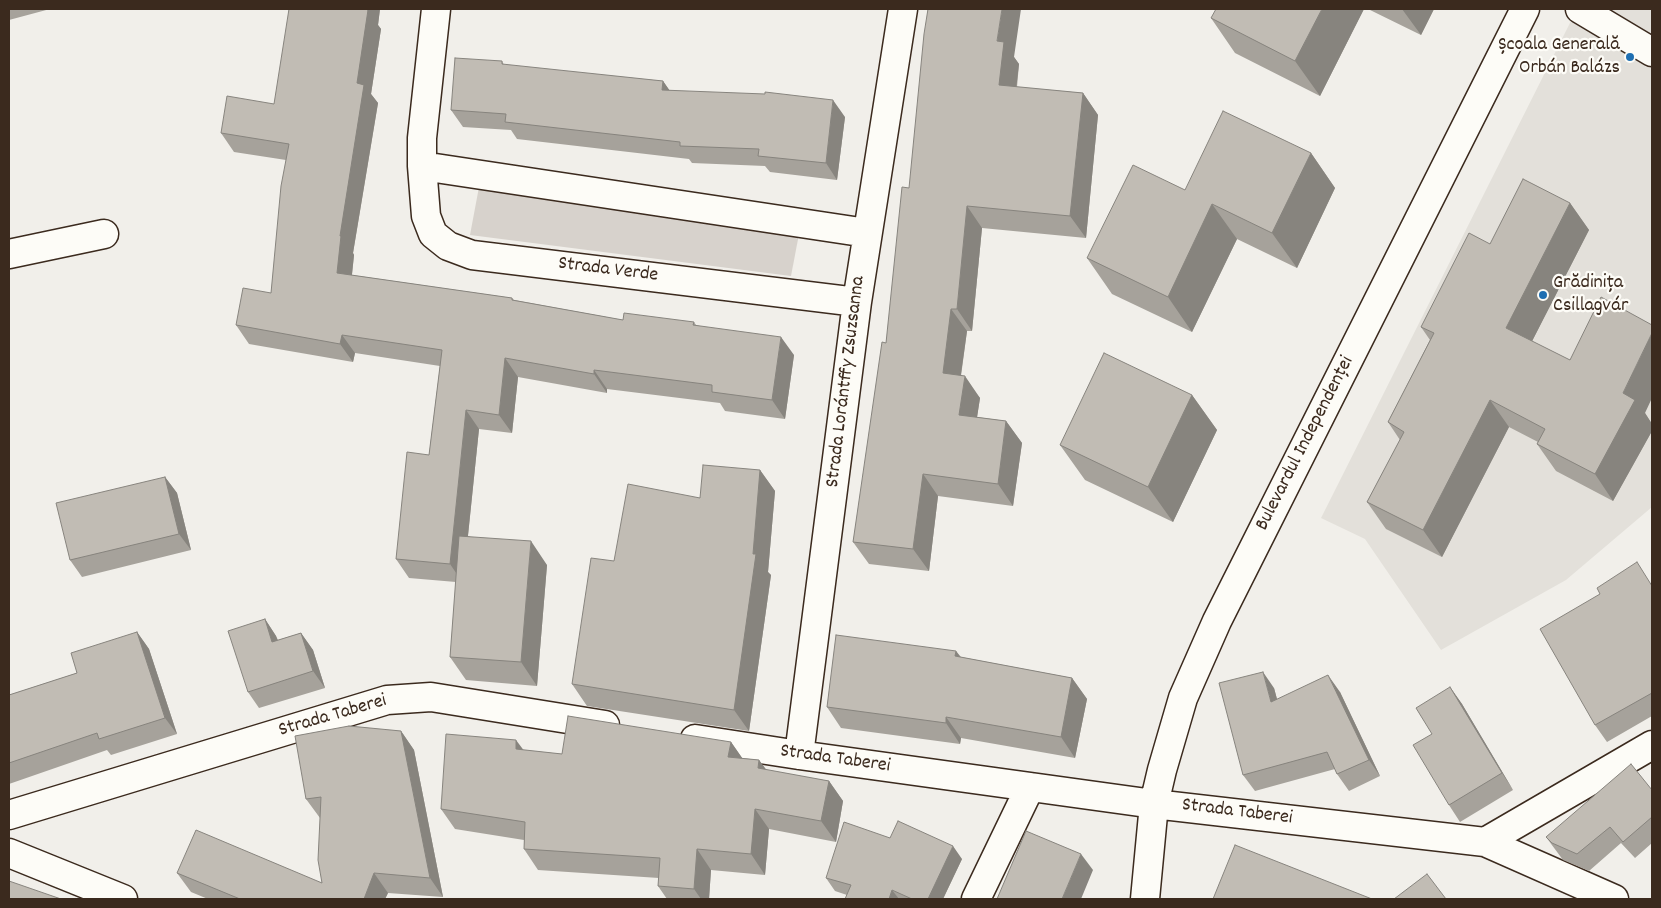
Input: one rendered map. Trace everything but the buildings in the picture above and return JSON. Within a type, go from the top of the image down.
[{"type":"street","name":"Strada Verde","points":[[436,9],[422,138],[422,166],[426,216],[433,234],[448,246],[472,255],[856,302]]},
{"type":"street","name":"Strada Lorántffy Zsuzsanna","points":[[799,755],[856,302],[902,9]]},
{"type":"street","name":"Bulevardul Independenței","points":[[1146,899],[1154,804],[1183,698],[1216,621],[1525,9]]},
{"type":"street","points":[[1580,9],[1652,52]]},
{"type":"street","points":[[422,166],[867,233]]},
{"type":"street","points":[[9,254],[104,234]]},
{"type":"street","name":"Strada Taberei","points":[[9,815],[388,700],[431,697],[634,729]]},
{"type":"street","name":"Strada Taberei","points":[[673,735],[799,755],[1154,804],[1485,842],[1614,899]]},
{"type":"street","points":[[1485,842],[1652,745]]},
{"type":"street","points":[[976,899],[1030,787]]},
{"type":"street","points":[[9,853],[123,899]]},
{"type":"shaded area","name":"Grădinița Csillagvár","points":[[1577,9],[1652,9],[1652,507],[1566,580],[1441,650],[1365,539],[1321,518]]},
{"type":"shaded area","points":[[479,187],[799,234],[791,276],[470,235]]},
{"type":"place","name":"Școala Generală Orbán Balázs","points":[[1630,57]]},
{"type":"place","name":"Grădinița Csillagvár","points":[[1543,295]]}]
